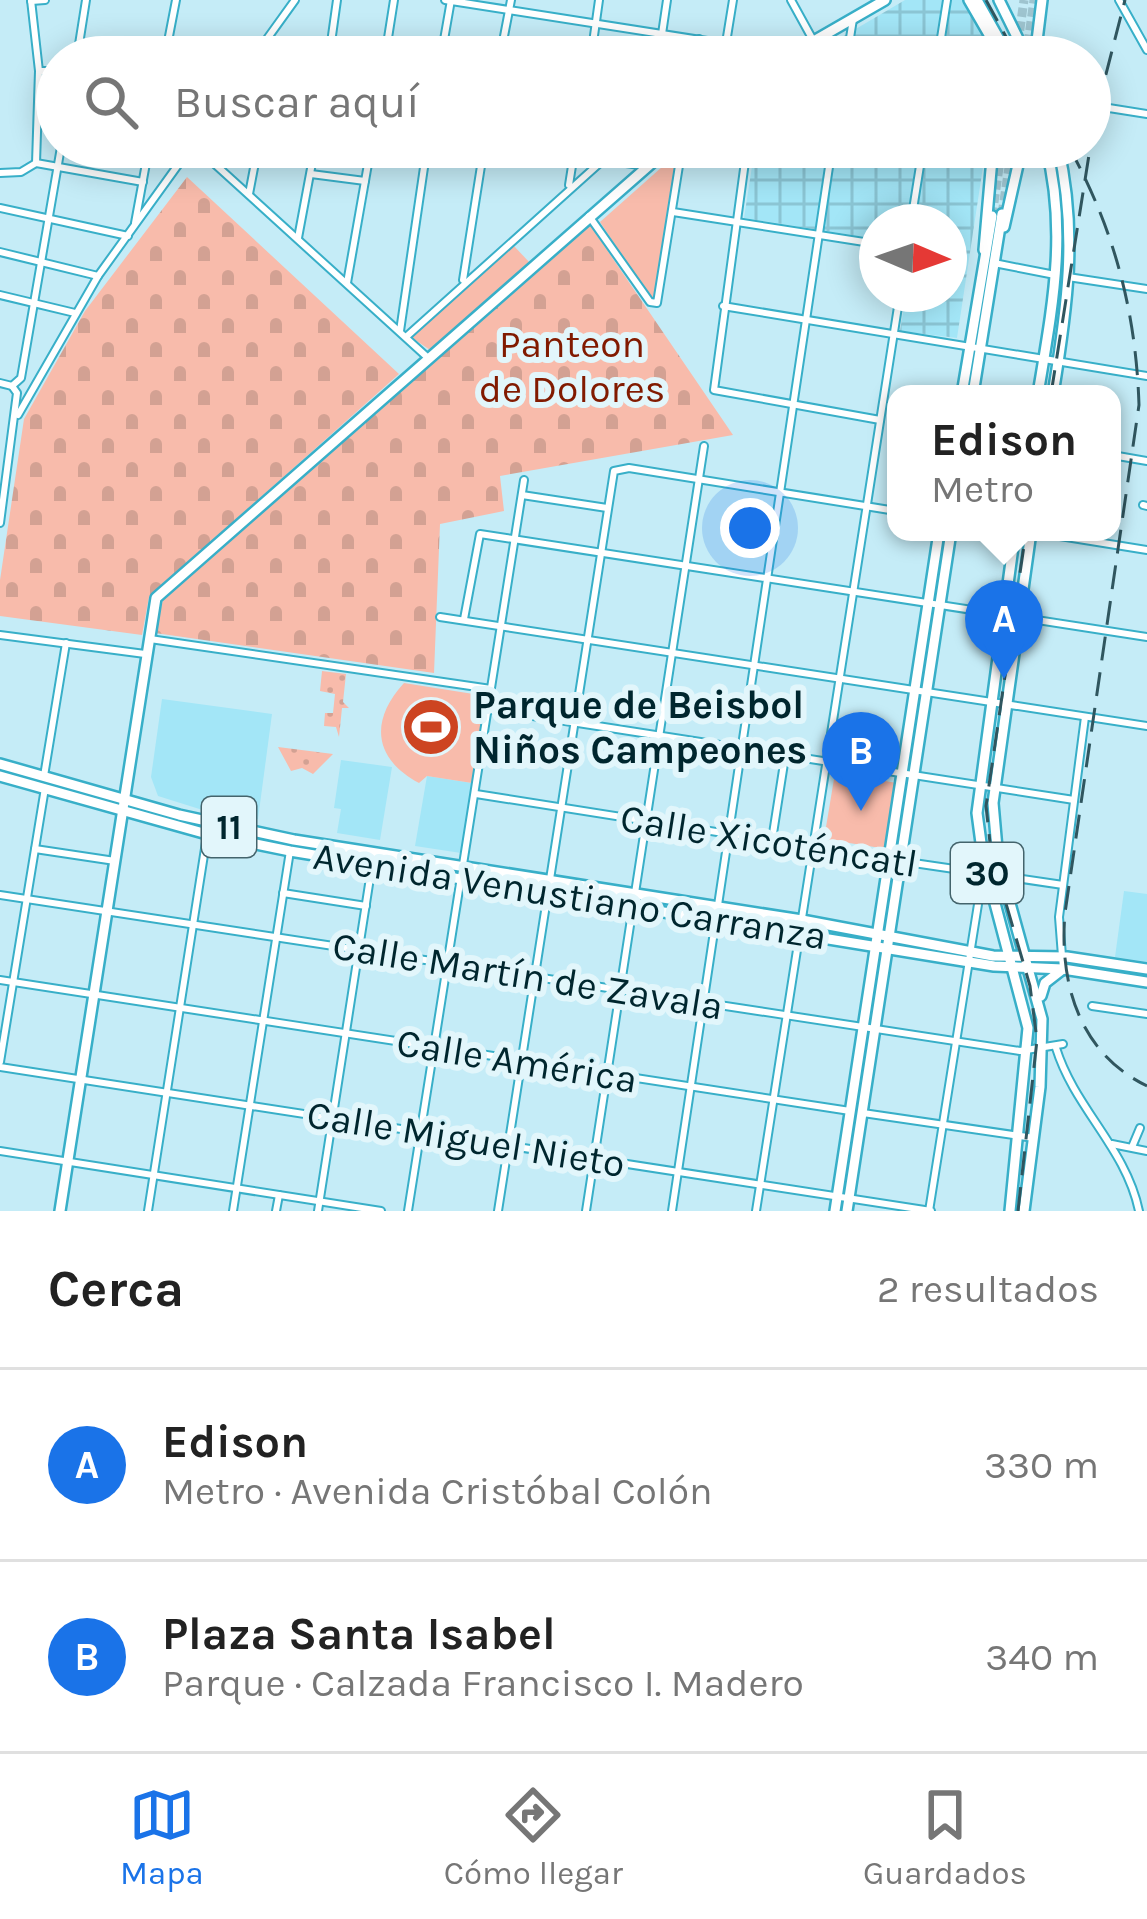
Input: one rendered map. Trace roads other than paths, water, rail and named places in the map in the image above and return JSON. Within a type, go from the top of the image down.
[{"type":"main road","points":[[819,36],[885,0]]},
{"type":"main road","points":[[973,0],[994,36]]},
{"type":"main road","points":[[1035,36],[1042,0]]},
{"type":"main road","points":[[1016,2],[1002,5],[1019,36]]},
{"type":"main road","points":[[60,1211],[160,594],[644,168]]},
{"type":"main road","points":[[990,168],[982,232],[990,259]]},
{"type":"main road","points":[[990,259],[1016,168]]},
{"type":"main road","points":[[1040,385],[1058,275],[1060,182],[1054,168]]},
{"type":"main road","points":[[1054,385],[1071,278],[1059,168]]},
{"type":"main road","points":[[965,385],[997,215],[998,237]]},
{"type":"main road","points":[[973,385],[975,348]]},
{"type":"main road","name":"30","points":[[847,1211],[843,1197],[850,1111],[883,941],[934,603],[938,541]]},
{"type":"main road","name":"30","points":[[934,603],[949,541]]},
{"type":"main road","name":"30","points":[[1010,1211],[1028,1052],[1014,961],[979,835],[978,787],[1014,541]]},
{"type":"main road","name":"30","points":[[1024,1211],[1042,1052],[1041,1007],[1003,878],[993,789],[1031,541]]},
{"type":"main road","name":"Avenida Venustiano Carranza","points":[[0,764],[45,782],[290,851],[547,893],[717,912],[969,957],[1147,982]]},
{"type":"main road","points":[[130,771],[145,804]]},
{"type":"main road","name":"Avenida Venustiano Carranza","points":[[0,776],[45,782]]},
{"type":"main road","name":"Avenida Venustiano Carranza","points":[[125,804],[145,804],[208,829],[549,880],[634,900]]},
{"type":"main road","name":"Avenida Venustiano Carranza","points":[[1030,962],[1058,957],[1147,969]]},
{"type":"main road","points":[[1041,1007],[1045,983],[1063,969]]},
{"type":"main road","name":"30","points":[[835,1211],[843,1197],[862,1112],[869,1029]]},
{"type":"street","points":[[36,44],[31,1],[45,0]]},
{"type":"street","points":[[80,36],[86,0]]},
{"type":"street","points":[[169,36],[176,0]]},
{"type":"street","points":[[269,36],[295,0]]},
{"type":"street","points":[[332,36],[338,0]]},
{"type":"street","points":[[388,36],[394,0]]},
{"type":"street","points":[[444,36],[449,0],[677,36]]},
{"type":"street","points":[[504,36],[511,0]]},
{"type":"street","points":[[594,36],[599,0]]},
{"type":"street","points":[[662,34],[667,0]]},
{"type":"street","points":[[727,36],[733,0]]},
{"type":"street","points":[[791,0],[811,36]]},
{"type":"street","points":[[941,36],[947,0]]},
{"type":"street","points":[[1119,0],[1147,50]]},
{"type":"street","points":[[850,36],[853,15]]},
{"type":"street","points":[[1111,108],[1147,114]]},
{"type":"street","points":[[0,173],[21,172],[36,163]]},
{"type":"street","points":[[13,386],[21,378],[58,168]]},
{"type":"street","points":[[73,168],[142,182]]},
{"type":"street","points":[[134,227],[145,168]]},
{"type":"street","points":[[14,424],[98,276],[178,168]]},
{"type":"street","points":[[219,168],[427,357]]},
{"type":"street","points":[[249,194],[254,168]]},
{"type":"street","points":[[298,240],[312,168]]},
{"type":"street","points":[[347,283],[367,168]]},
{"type":"street","points":[[403,334],[424,168]]},
{"type":"street","points":[[463,283],[481,168]]},
{"type":"street","points":[[569,188],[572,168]]},
{"type":"street","points":[[403,334],[593,168]]},
{"type":"street","points":[[588,215],[650,302],[659,301],[679,168]]},
{"type":"street","points":[[743,168],[723,306],[717,394],[880,420]]},
{"type":"street","points":[[672,1211],[829,168]]},
{"type":"street","points":[[914,204],[920,168]]},
{"type":"street","points":[[311,174],[365,181]]},
{"type":"street","points":[[0,208],[128,236]]},
{"type":"street","points":[[673,212],[859,241]]},
{"type":"street","points":[[0,252],[98,276]]},
{"type":"street","points":[[990,259],[1147,290]]},
{"type":"street","points":[[0,296],[75,313]]},
{"type":"street","points":[[723,306],[1147,376]]},
{"type":"street","points":[[756,1211],[897,312]]},
{"type":"street","points":[[21,378],[34,391]]},
{"type":"street","points":[[0,383],[13,386],[17,393],[0,523]]},
{"type":"street","points":[[586,1211],[704,446]]},
{"type":"street","points":[[0,448],[10,450]]},
{"type":"street","points":[[498,1211],[607,508],[618,468],[887,509]]},
{"type":"street","points":[[408,1211],[524,480]]},
{"type":"street","points":[[522,495],[607,508]]},
{"type":"street","points":[[464,620],[480,533],[1147,637]]},
{"type":"street","points":[[1090,541],[1147,550]]},
{"type":"street","points":[[440,617],[1147,726]]},
{"type":"street","points":[[0,635],[148,655]]},
{"type":"street","points":[[150,639],[491,689]]},
{"type":"street","points":[[0,1064],[66,643]]},
{"type":"street","points":[[488,709],[1074,800]]},
{"type":"street","points":[[1063,969],[1058,957],[1063,885],[1085,716]]},
{"type":"street","points":[[772,840],[785,757]]},
{"type":"street","name":"Calle Xicoténcatl","points":[[476,794],[1063,885]]},
{"type":"street","points":[[148,1211],[208,829]]},
{"type":"street","points":[[34,849],[115,861]]},
{"type":"street","points":[[232,1211],[290,851]]},
{"type":"street","points":[[319,1206],[372,864]]},
{"type":"street","points":[[930,1211],[969,957],[988,876]]},
{"type":"street","points":[[283,893],[366,906]]},
{"type":"street","name":"Calle Martín de Zavala","points":[[0,895],[956,1042],[1028,1052],[1059,1046],[1074,1096],[1112,1144]]},
{"type":"street","name":"Calle América","points":[[0,980],[1034,1138]]},
{"type":"street","points":[[1092,1006],[1147,1014]]},
{"type":"street","name":"Calle Miguel Nieto","points":[[0,1064],[930,1211]]},
{"type":"street","points":[[1132,1147],[1140,1128]]},
{"type":"street","points":[[1112,1144],[1147,1151]]},
{"type":"street","points":[[1112,1144],[1139,1211]]},
{"type":"street","points":[[0,1151],[279,1195],[319,1206],[381,1211]]},
{"type":"street","points":[[276,1211],[279,1195]]},
{"type":"tunnel","points":[[1019,36],[1024,0]]},
{"type":"tunnel","points":[[1029,36],[1034,0]]},
{"type":"tunnel","points":[[992,216],[999,168]]},
{"type":"tunnel","points":[[1002,214],[1009,168]]},
{"type":"railway","points":[[986,0],[1006,36]]},
{"type":"railway","points":[[1111,55],[1125,0]]},
{"type":"railway","points":[[1080,168],[1120,272],[1137,370],[1139,405],[1121,529]]},
{"type":"railway","points":[[1052,385],[1087,168]]},
{"type":"railway","points":[[1018,1211],[1037,1040],[1030,986],[991,852],[986,806],[1025,541]]},
{"type":"railway","points":[[1119,541],[1064,939],[1070,990],[1090,1035],[1105,1055],[1147,1086]]},
{"type":"place","name":"Edison","points":[[1004,679]]},
{"type":"place","name":"Parque de Beisbol Niños Campeones","points":[[431,727]]},
{"type":"place","name":"Plaza Santa Isabel","points":[[861,811]]},
{"type":"park label","name":"Panteon de Dolores","points":[[572,366]]}]
